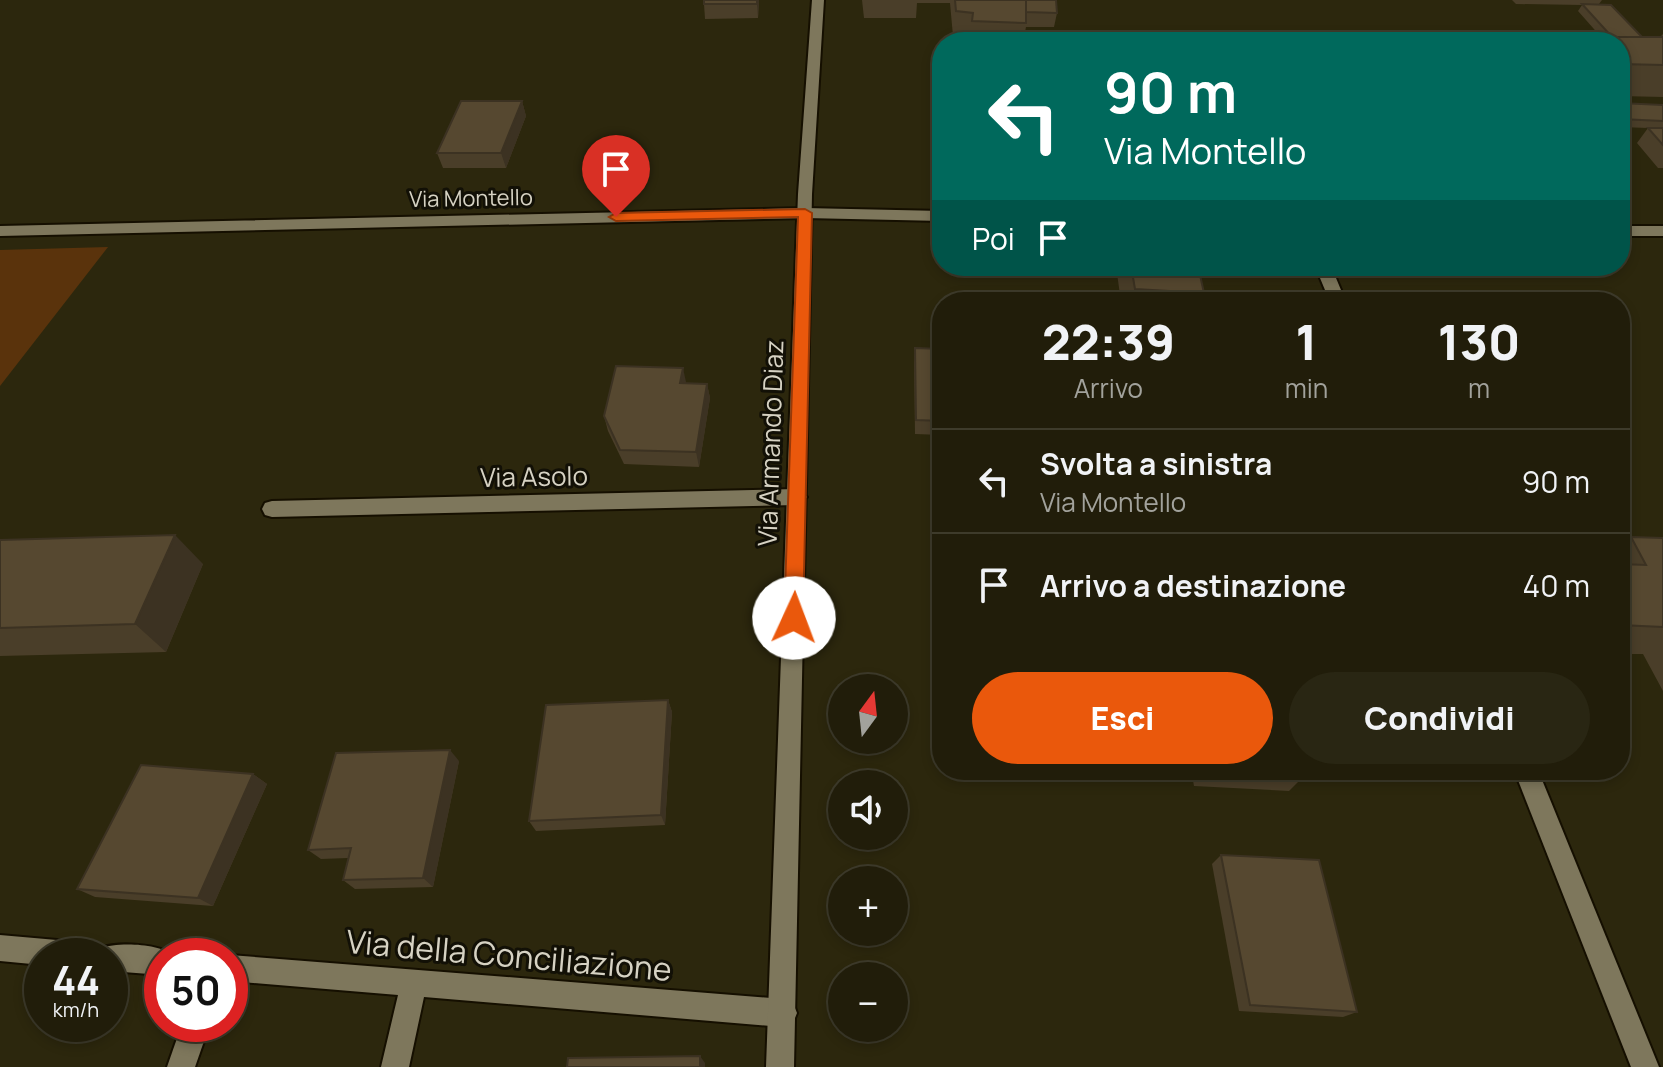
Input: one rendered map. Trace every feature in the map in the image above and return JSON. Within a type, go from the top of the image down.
[{"type":"street","name":"Via Armando Diaz","points":[[780,1067],[810,109],[806,0]]},
{"type":"street","name":"Via Armando Diaz","points":[[810,109],[817,65],[818,0]]},
{"type":"street","name":"Via Montello","points":[[0,231],[805,213],[932,216]]},
{"type":"street","points":[[1630,231],[1663,231]]},
{"type":"street","name":"Via Asolo","points":[[272,509],[797,497]]},
{"type":"street","points":[[1530,780],[1645,1067]]},
{"type":"street","points":[[0,948],[24,950]]},
{"type":"street","name":"Via della Conciliazione","points":[[248,969],[783,1013]]},
{"type":"street","points":[[395,1067],[414,982]]},
{"type":"street","points":[[181,1067],[190,1042]]},
{"type":"shaded area","points":[[108,247],[0,386],[0,250]]},
{"type":"building","points":[[704,0],[757,0],[757,4],[704,4]]},
{"type":"building","points":[[955,0],[1026,0],[1026,23],[972,21],[973,13],[956,11]]},
{"type":"building","points":[[1026,0],[1056,0],[1057,13],[1026,12]]},
{"type":"building","points":[[1582,4],[1611,5],[1642,37],[1630,37],[1630,32],[1607,32]]},
{"type":"building","points":[[1630,37],[1663,37],[1663,65],[1630,64]]},
{"type":"building","points":[[461,101],[522,101],[501,153],[437,153]]},
{"type":"building","points":[[1630,103],[1663,105],[1663,121],[1630,119]]},
{"type":"building","points":[[1648,128],[1663,128],[1663,145]]},
{"type":"building","points":[[1133,276],[1200,276],[1204,292],[1187,292],[1135,289]]},
{"type":"building","points":[[915,348],[932,349],[932,421],[916,420]]},
{"type":"building","points":[[616,366],[683,368],[680,383],[707,384],[696,452],[620,450],[604,416]]},
{"type":"building","points":[[175,535],[135,624],[0,628],[0,540]]},
{"type":"building","points":[[1631,537],[1663,538],[1663,627],[1630,625],[1630,564],[1646,565]]},
{"type":"building","points":[[668,700],[661,815],[529,821],[546,705]]},
{"type":"building","points":[[450,750],[423,878],[343,880],[351,848],[308,850],[336,753]]},
{"type":"building","points":[[141,765],[253,774],[198,898],[77,889]]},
{"type":"building","points":[[1221,855],[1319,860],[1357,1012],[1250,1005]]},
{"type":"building","points":[[700,1056],[700,1067],[567,1067],[568,1058]]},
{"type":"route","points":[[616,217],[805,213],[794,618]]}]
